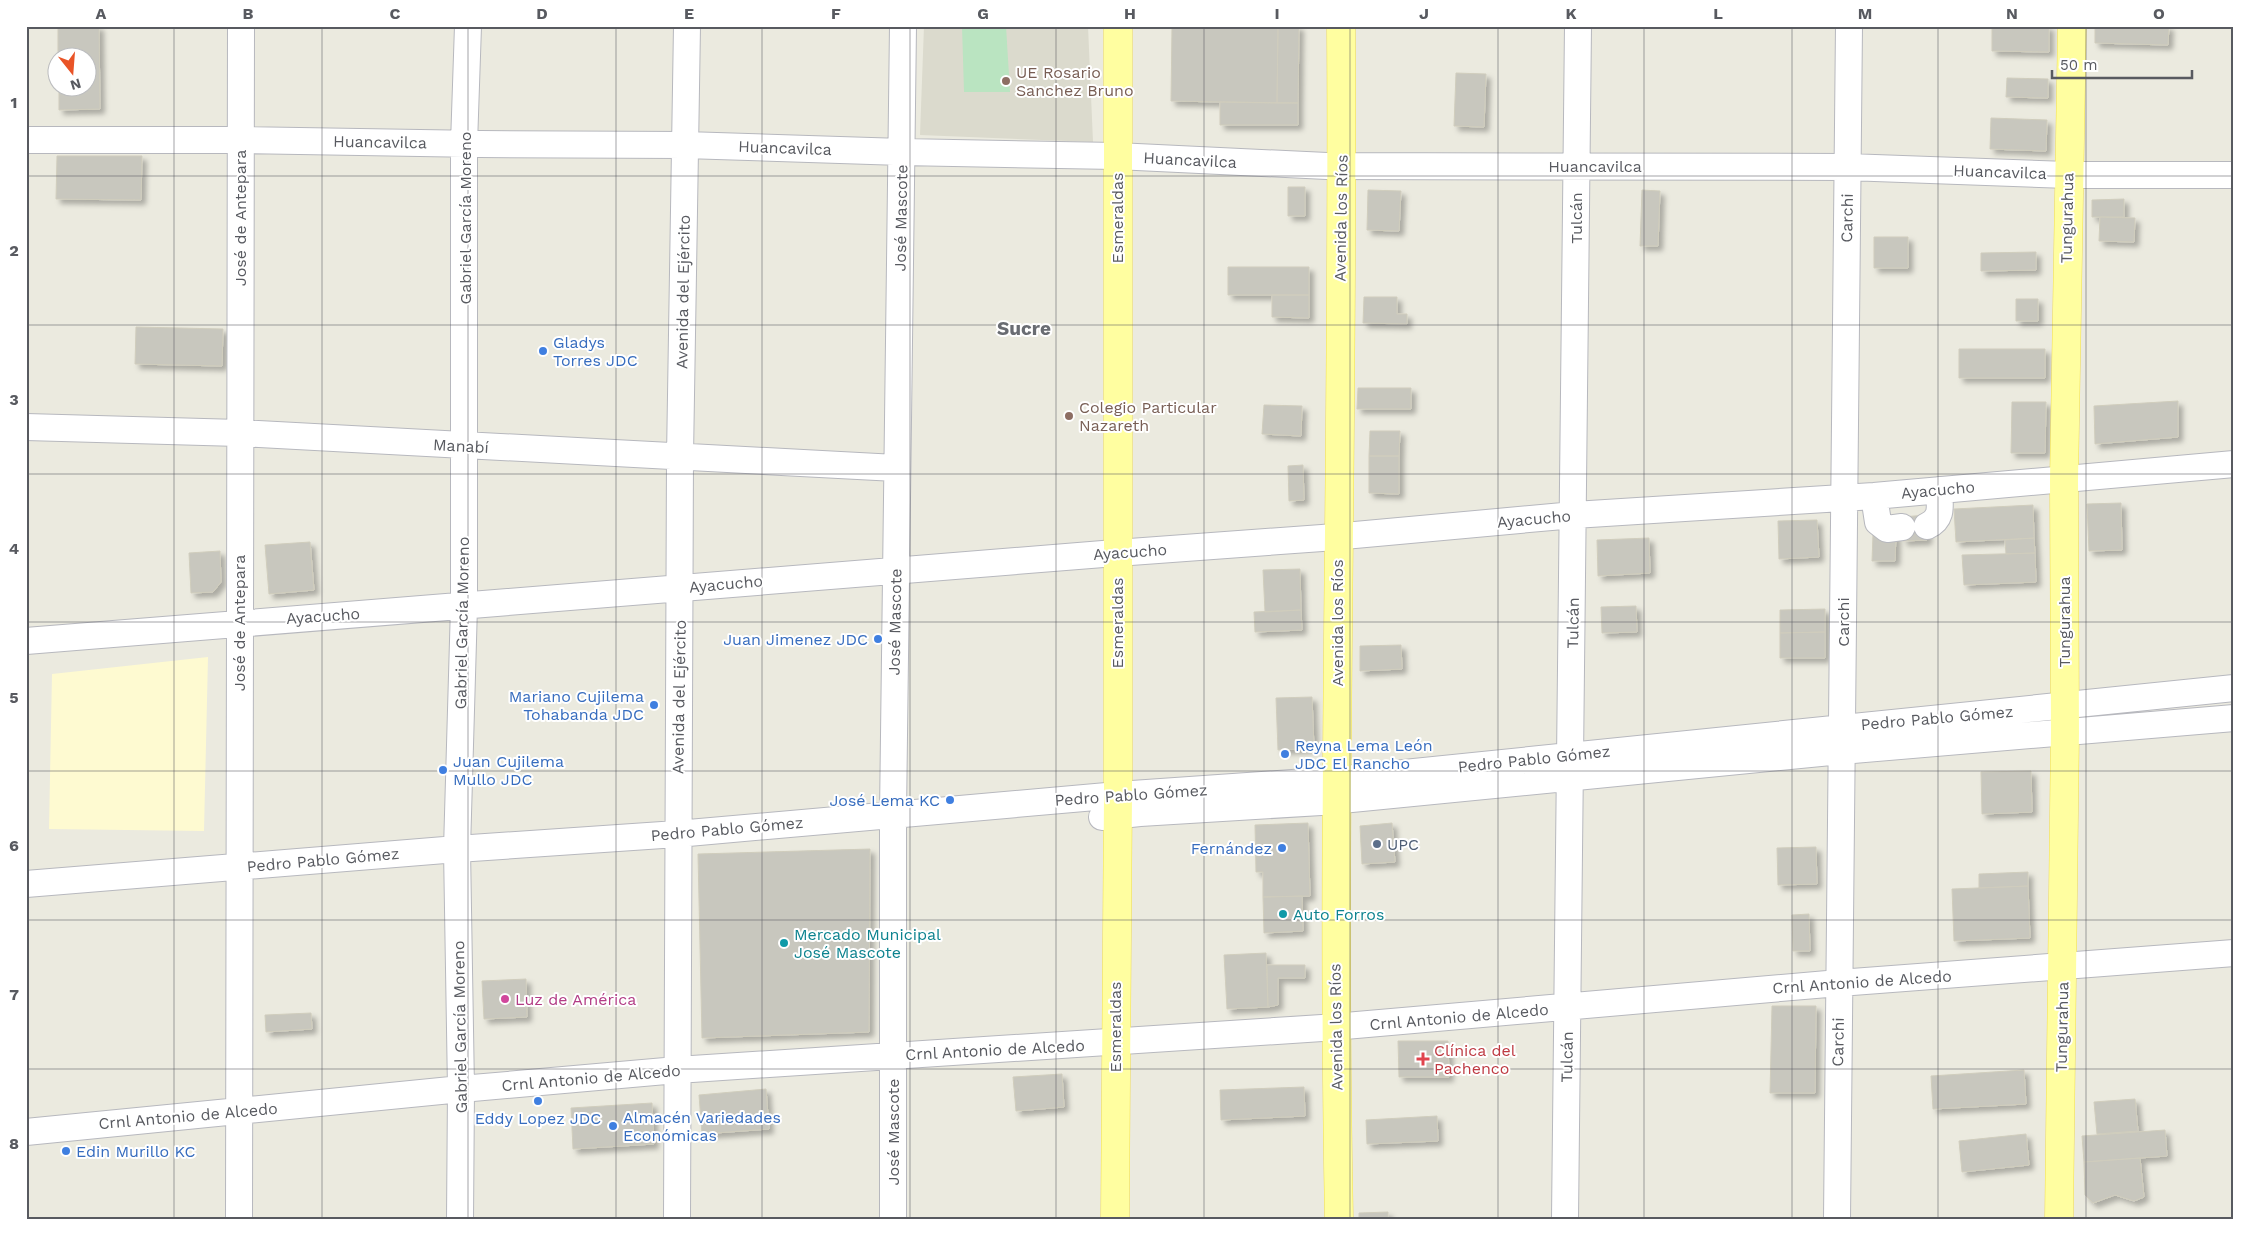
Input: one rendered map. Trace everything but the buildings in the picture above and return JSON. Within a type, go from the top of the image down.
[{"type":"main road","name":"Esmeraldas","points":[[1100,1219],[1108,1043],[1110,806],[1111,156],[1105,26]]},
{"type":"main road","name":"Esmeraldas","points":[[1111,156],[1118,26]]},
{"type":"main road","name":"Avenida los Ríos","points":[[1328,26],[1334,166]]},
{"type":"main road","name":"Avenida los Ríos","points":[[1324,1219],[1328,1027],[1328,791],[1334,166],[1341,26]]},
{"type":"main road","name":"Tungurahua","points":[[2059,1219],[2064,719],[2064,480],[2072,26]]},
{"type":"main road","name":"Avenida los Ríos","points":[[1328,1027],[1339,1219]]},
{"type":"main road","name":"Esmeraldas","points":[[1108,1043],[1115,1219]]},
{"type":"street","name":"José de Antepara","points":[[239,1219],[241,26]]},
{"type":"street","name":"Gabriel García Moreno","points":[[460,1219],[461,1089],[457,849],[464,606],[464,144],[468,26]]},
{"type":"street","name":"Avenida del Ejército","points":[[677,1219],[677,834],[680,457],[688,26]]},
{"type":"street","name":"José Mascote","points":[[893,1219],[893,814],[903,26]]},
{"type":"street","name":"Tulcán","points":[[1565,1219],[1578,26]]},
{"type":"street","name":"Carchi","points":[[1837,1219],[1849,26]]},
{"type":"street","name":"Huancavilca","points":[[26,140],[240,140],[685,145],[1111,156],[1334,166],[1848,167],[2068,175],[2234,175]]},
{"type":"street","name":"Manabí","points":[[26,427],[239,433],[896,468]]},
{"type":"street","name":"Ayacucho","points":[[26,641],[239,622],[464,606],[1110,553],[1330,538],[1574,515],[1874,496],[2234,464]]},
{"type":"street","points":[[1874,496],[1878,522],[1887,529],[1915,526],[1936,521],[1940,513],[1939,490]]},
{"type":"street","name":"Pedro Pablo Gómez","points":[[2064,719],[2234,688]]},
{"type":"street","name":"Pedro Pablo Gómez","points":[[26,884],[457,849],[677,834],[893,814],[1110,806],[1328,791],[1841,739],[2064,719],[2234,718]]},
{"type":"street","name":"Crnl Antonio de Alcedo","points":[[26,1132],[461,1089],[677,1070],[1328,1027],[1568,1008],[1839,983],[2062,968],[2234,953]]},
{"type":"shaded area","name":"UE Rosario Sanchez Bruno","points":[[924,26],[1088,26],[1093,142],[920,135]]},
{"type":"shaded area","points":[[208,657],[204,831],[49,829],[52,674]]},
{"type":"green space","points":[[962,26],[1006,26],[1010,92],[964,92]]},
{"type":"place","name":"UE Rosario Sanchez Bruno","points":[[1006,81]]},
{"type":"place","name":"Gladys Torres JDC","points":[[543,351]]},
{"type":"place","name":"Colegio Particular Nazareth","points":[[1069,416]]},
{"type":"place","name":"Juan Jimenez JDC","points":[[878,639]]},
{"type":"place","name":"Mariano Cujilema Tohabanda JDC","points":[[654,705]]},
{"type":"place","name":"Reyna Lema León JDC El Rancho","points":[[1285,754]]},
{"type":"place","name":"Juan Cujilema Mullo JDC","points":[[443,770]]},
{"type":"place","name":"José Lema KC","points":[[950,800]]},
{"type":"place","name":"UPC","points":[[1377,844]]},
{"type":"place","name":"Fernández","points":[[1282,848]]},
{"type":"place","name":"Auto Forros","points":[[1283,914]]},
{"type":"place","name":"Mercado Municipal José Mascote","points":[[784,943]]},
{"type":"place","name":"Luz de América","points":[[505,999]]},
{"type":"place","name":"Clínica del Pachenco","points":[[1423,1059]]},
{"type":"place","name":"Eddy Lopez JDC","points":[[538,1101]]},
{"type":"place","name":"Almacén Variedades Económicas","points":[[613,1126]]},
{"type":"place","name":"Edin Murillo KC","points":[[66,1151]]},
{"type":"district","name":"Sucre","points":[[1024,328]]}]
